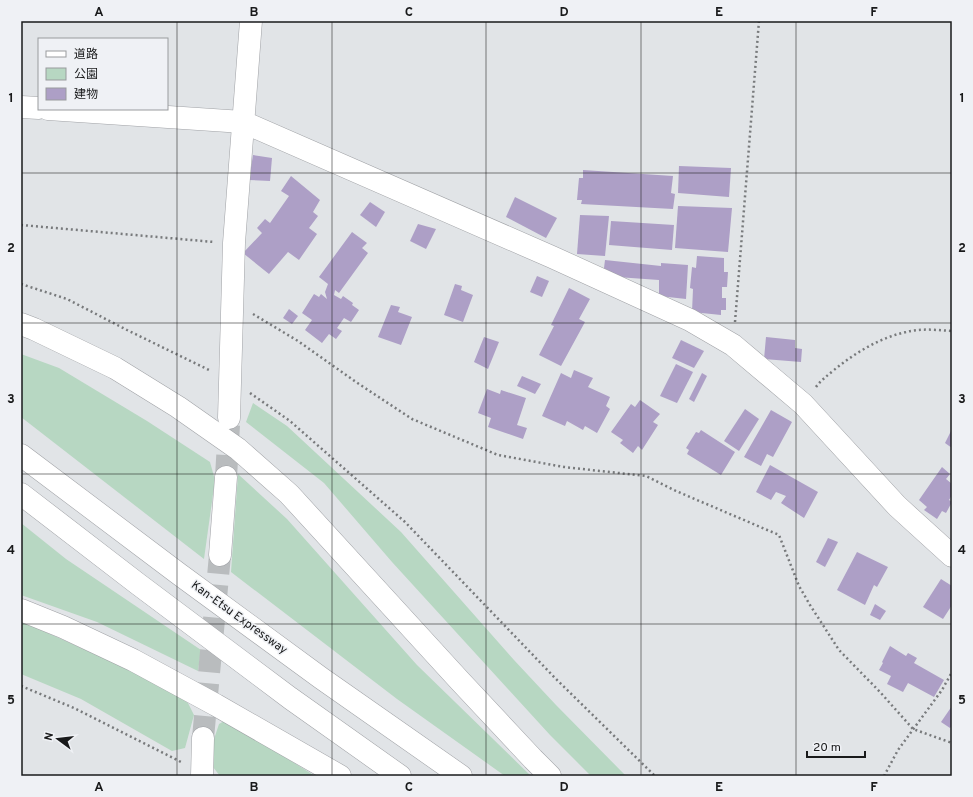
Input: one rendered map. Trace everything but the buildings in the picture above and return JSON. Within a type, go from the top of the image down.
[{"type":"main road","points":[[229,418],[234,243],[250,21]]},
{"type":"main road","points":[[21,107],[38,108]]},
{"type":"main road","points":[[63,110],[243,122],[574,267],[690,320],[733,345],[803,404],[897,506],[952,556]]},
{"type":"main road","points":[[21,324],[115,368],[178,407],[238,449],[289,494],[460,681],[550,776]]},
{"type":"main road","name":"Kan-Etsu Expressway","points":[[21,455],[314,673],[461,776]]},
{"type":"main road","points":[[220,555],[226,477]]},
{"type":"main road","points":[[21,494],[132,580],[290,698],[400,776]]},
{"type":"main road","points":[[21,610],[133,660],[223,709],[340,776]]},
{"type":"main road","points":[[195,771],[202,738]]},
{"type":"path","points":[[733,345],[759,21]]},
{"type":"path","points":[[21,225],[234,243]]},
{"type":"path","points":[[21,284],[67,299],[230,380],[290,421],[405,522],[556,679],[655,776]]},
{"type":"path","points":[[232,302],[298,341],[412,419],[498,455],[564,467],[646,476],[676,491],[779,535],[799,586],[839,650],[880,692],[913,729],[952,743]]},
{"type":"path","points":[[803,404],[825,377],[846,360],[879,341],[907,332],[925,330],[952,331]]},
{"type":"path","points":[[884,776],[898,750],[942,690],[952,672]]},
{"type":"path","points":[[21,686],[74,708],[195,771]]},
{"type":"green space","points":[[21,354],[59,368],[147,421],[210,462],[215,480],[204,559],[21,417]]},
{"type":"green space","points":[[253,403],[287,426],[401,532],[514,660],[626,776],[591,776],[550,735],[392,562],[324,483],[246,422]]},
{"type":"green space","points":[[238,474],[287,519],[417,665],[531,776],[505,776],[397,699],[231,572]]},
{"type":"green space","points":[[21,523],[66,559],[201,650],[198,671],[97,622],[21,595]]},
{"type":"green space","points":[[21,621],[164,685],[188,703],[194,715],[185,748],[172,751],[81,699],[21,674]]},
{"type":"green space","points":[[226,720],[315,776],[220,776],[209,762],[219,724]]},
{"type":"tunnel","points":[[226,477],[229,425]]},
{"type":"tunnel","points":[[203,738],[220,555]]}]
